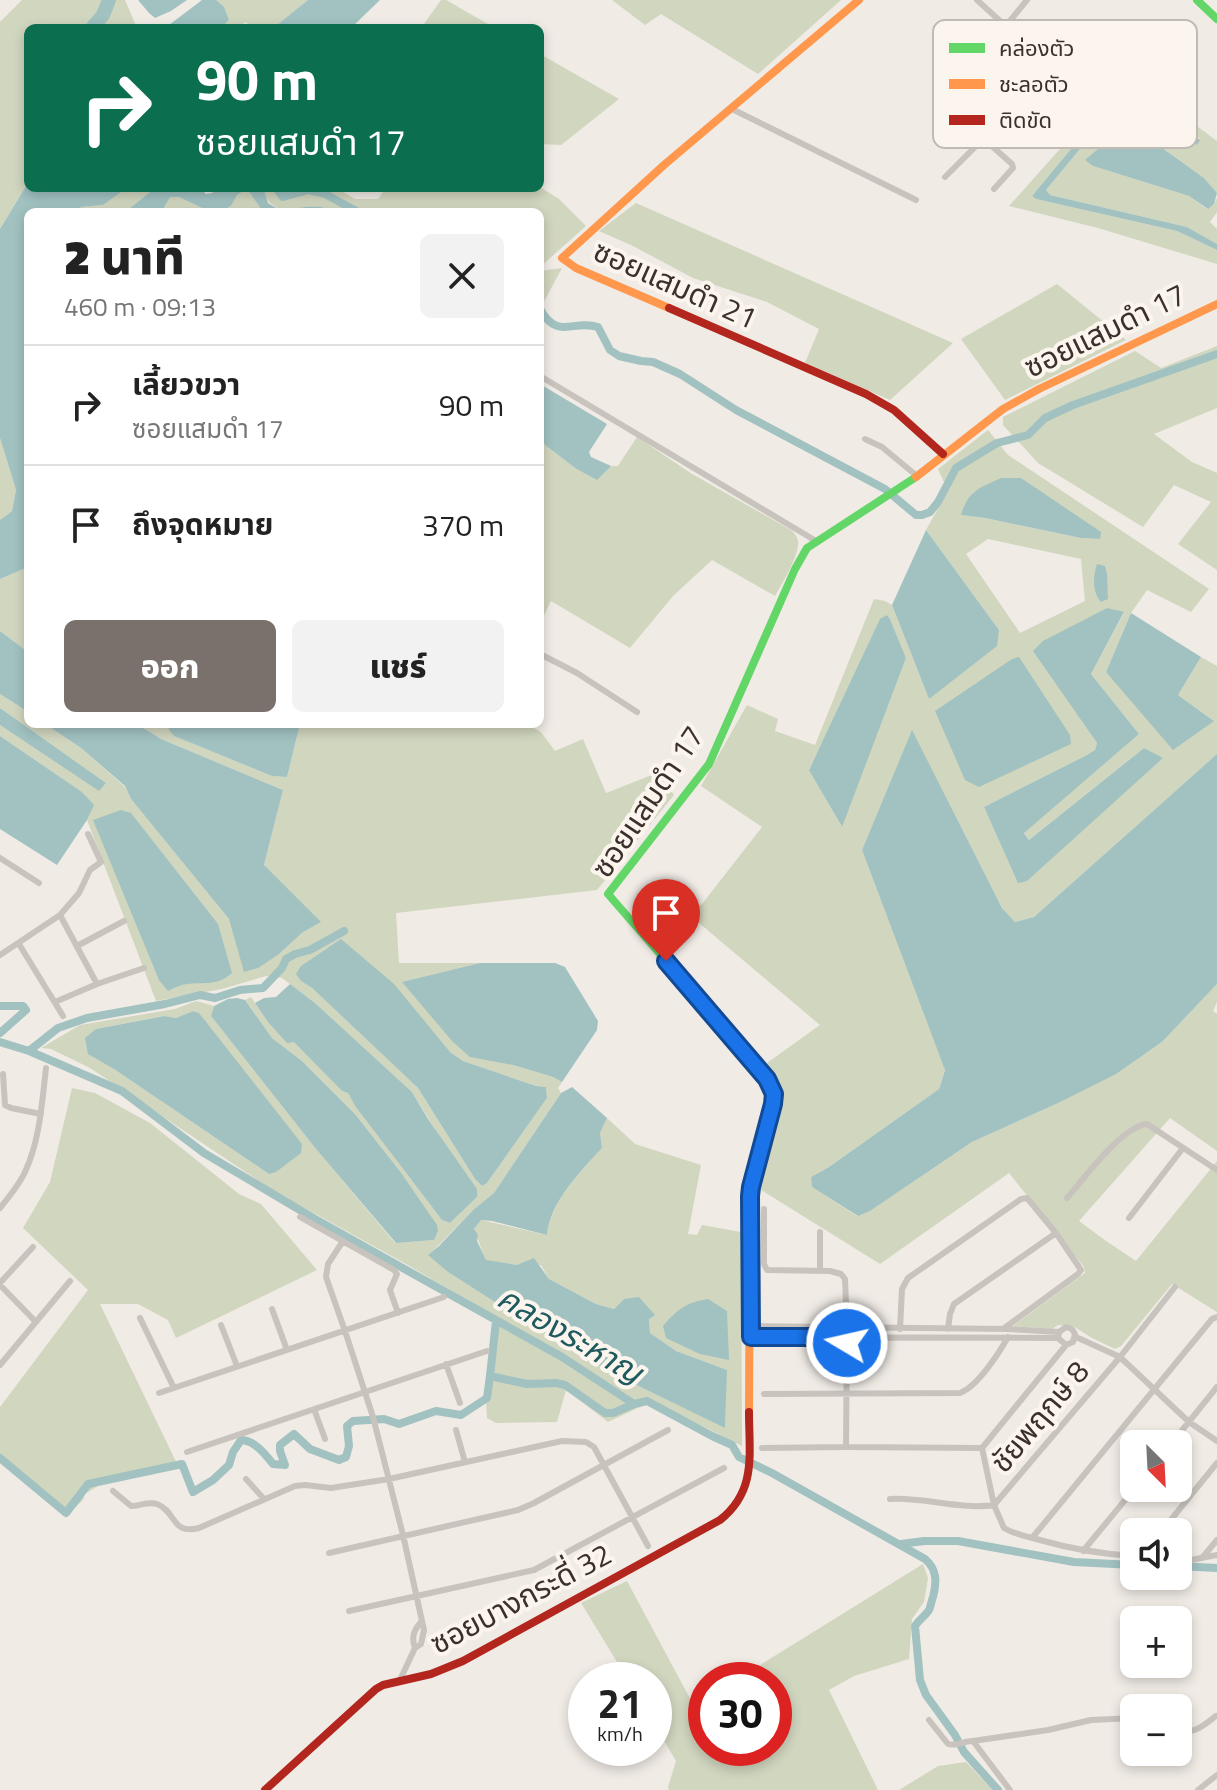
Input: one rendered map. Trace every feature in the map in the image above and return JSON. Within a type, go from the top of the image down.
[{"type":"street","name":"ซอยแสมดำ 21","points":[[859,0],[664,165],[562,258],[576,268],[866,394],[894,410],[943,454]]},
{"type":"street","points":[[977,0],[998,20]]},
{"type":"street","points":[[1011,20],[1027,0]]},
{"type":"street","points":[[1197,0],[1217,19]]},
{"type":"street","points":[[732,109],[916,200]]},
{"type":"street","points":[[945,177],[975,148]]},
{"type":"street","points":[[994,148],[1013,168],[994,189]]},
{"type":"street","name":"ซอยแสมดำ 17","points":[[749,1470],[751,1187],[774,1094],[757,1067],[608,894],[709,764],[804,551],[905,485],[1003,409],[1217,304]]},
{"type":"street","points":[[544,378],[816,541]]},
{"type":"street","points":[[865,439],[882,447],[917,476]]},
{"type":"street","points":[[544,656],[577,673],[637,712]]},
{"type":"street","points":[[0,955],[60,915],[79,893],[90,870],[101,862],[88,834]]},
{"type":"street","points":[[0,858],[39,883]]},
{"type":"street","points":[[60,915],[97,984]]},
{"type":"street","points":[[77,946],[124,921]]},
{"type":"street","points":[[19,944],[63,1016]]},
{"type":"street","points":[[55,1002],[144,968]]},
{"type":"street","points":[[0,1208],[24,1174],[31,1156],[41,1114],[46,1068]]},
{"type":"street","points":[[3,1074],[5,1105],[41,1114]]},
{"type":"street","points":[[1067,1198],[1122,1136],[1142,1124],[1147,1124],[1217,1170]]},
{"type":"street","points":[[1129,1218],[1183,1148]]},
{"type":"street","points":[[764,1394],[965,1391],[999,1352],[1006,1332],[1080,1273],[1080,1267],[1030,1199],[1021,1199],[908,1278],[902,1289],[900,1329]]},
{"type":"street","points":[[764,1209],[764,1264],[767,1270],[820,1270],[837,1272],[845,1279],[846,1447]]},
{"type":"street","points":[[300,1217],[394,1270],[397,1274],[390,1290],[398,1313]]},
{"type":"street","points":[[820,1232],[820,1270]]},
{"type":"street","points":[[948,1329],[954,1304],[1056,1233]]},
{"type":"street","points":[[343,1241],[328,1264],[326,1277],[377,1430],[424,1630],[421,1644],[415,1648],[399,1682]]},
{"type":"street","points":[[33,1247],[0,1284],[36,1322]]},
{"type":"street","points":[[0,1365],[70,1281]]},
{"type":"street","name":"ชัยพฤกษ์ 8","points":[[994,1505],[1175,1287]]},
{"type":"street","points":[[159,1393],[444,1297]]},
{"type":"street","points":[[272,1309],[287,1350]]},
{"type":"street","points":[[1032,1538],[1212,1319],[1217,1317]]},
{"type":"street","points":[[140,1318],[174,1388]]},
{"type":"street","points":[[221,1325],[237,1366]]},
{"type":"street","points":[[751,1326],[948,1329],[1058,1335],[1066,1345]]},
{"type":"street","points":[[811,1327],[811,1338]]},
{"type":"street","points":[[1058,1335],[1063,1328],[1069,1327],[1076,1337],[1120,1357],[1189,1422],[1217,1441]]},
{"type":"street","points":[[875,1328],[875,1337]]},
{"type":"street","points":[[925,1338],[926,1329]]},
{"type":"street","points":[[751,1337],[925,1338],[1006,1332]]},
{"type":"street","points":[[982,1448],[1066,1345],[1076,1337]]},
{"type":"street","points":[[187,1452],[487,1351]]},
{"type":"street","points":[[446,1364],[460,1403]]},
{"type":"street","points":[[1182,1430],[1217,1387]]},
{"type":"street","points":[[314,1409],[325,1439]]},
{"type":"street","points":[[456,1430],[465,1462]]},
{"type":"street","points":[[329,1553],[518,1510],[668,1430]]},
{"type":"street","points":[[113,1491],[131,1506],[158,1504],[181,1528],[188,1531],[295,1486],[331,1488],[389,1479],[562,1441],[575,1441],[591,1444],[648,1546]]},
{"type":"street","points":[[762,1448],[982,1448]]},
{"type":"street","points":[[982,1448],[994,1505],[1004,1528],[1083,1551],[1120,1555]]},
{"type":"street","points":[[1172,1518],[1217,1463]]},
{"type":"street","points":[[349,1611],[534,1570],[724,1468]]},
{"type":"street","name":"ซอยบางกระดี่ 32","points":[[265,1790],[365,1697],[383,1685],[431,1674],[463,1661],[720,1520],[735,1508],[742,1497],[748,1484],[749,1470]]},
{"type":"street","points":[[246,1479],[264,1499]]},
{"type":"street","points":[[890,1499],[994,1505]]},
{"type":"street","points":[[1083,1551],[1123,1502]]},
{"type":"street","points":[[1202,1558],[1217,1540]]},
{"type":"street","points":[[1192,1559],[1217,1555]]},
{"type":"street","points":[[1192,1732],[1217,1716]]},
{"type":"street","points":[[929,1720],[948,1744],[956,1745],[1091,1720],[1120,1719]]},
{"type":"street","points":[[970,1741],[1010,1790]]},
{"type":"street","points":[[1198,1790],[1217,1775]]},
{"type":"green space","points":[[22,0],[125,0],[135,24],[24,24],[24,189],[0,229],[0,22]]},
{"type":"green space","points":[[216,0],[308,0],[278,24],[225,24],[229,20]]},
{"type":"green space","points":[[441,0],[446,0],[488,24],[424,24]]},
{"type":"green space","points":[[612,0],[841,0],[758,74],[661,14],[645,25]]},
{"type":"green space","points":[[544,56],[619,99],[561,145],[544,144]]},
{"type":"green space","points":[[1197,126],[1217,141],[1217,193],[1204,178],[1163,148],[1197,148],[1197,140],[1200,139],[1197,137]]},
{"type":"green space","points":[[1061,148],[1072,148],[1032,196],[1177,231],[1217,250],[1217,264],[1098,228],[1009,206]]},
{"type":"green space","points":[[1081,148],[1117,148],[1093,166],[1189,196],[1207,209],[1217,198],[1217,212],[1210,222],[1217,229],[1217,244],[1187,227],[1050,195],[1046,190]]},
{"type":"green space","points":[[544,190],[559,199],[586,226],[544,263],[544,208],[278,208],[264,192],[344,192],[355,199],[378,199],[383,192],[544,192]]},
{"type":"green space","points":[[121,192],[150,192],[130,208],[80,208],[103,205]]},
{"type":"green space","points":[[248,192],[260,208],[228,208],[237,195]]},
{"type":"green space","points":[[169,197],[179,197],[202,208],[164,208]]},
{"type":"green space","points":[[636,203],[953,343],[890,400],[805,363],[819,329],[767,302],[693,278],[599,231]]},
{"type":"green space","points":[[562,268],[544,302],[544,270]]},
{"type":"green space","points":[[1057,284],[1126,340],[1005,400],[961,339]]},
{"type":"green space","points":[[1217,346],[1217,408],[1154,434],[1192,462],[1217,473],[1217,570],[1178,544],[1211,502],[1174,485],[1143,527],[1038,463],[1003,425],[1003,417],[1135,351],[1161,368]]},
{"type":"green space","points":[[988,430],[1008,455],[1209,589],[1191,612],[1147,590],[1131,613],[1106,672],[1213,720],[1178,695],[1201,657],[1217,666],[1217,754],[1034,917],[1015,922],[1002,908],[912,731],[862,850],[945,1069],[939,1089],[811,1177],[812,1187],[857,1216],[870,1211],[972,1142],[1056,1104],[1163,1041],[1217,984],[1217,1002],[1213,1011],[1217,1014],[1217,1151],[1170,1118],[1079,1221],[1136,1261],[1217,1161],[1217,1312],[1172,1284],[1121,1346],[1115,1349],[1073,1326],[1058,1325],[1052,1329],[1013,1326],[1085,1273],[1084,1267],[1009,1173],[880,1264],[758,1188],[781,1088],[767,1063],[820,1025],[686,912],[702,904],[762,827],[701,786],[747,705],[778,719],[775,731],[815,745],[874,599],[892,605],[929,699],[999,630],[926,530],[948,491],[938,469]],"holes":[[[1021,478],[1100,539],[1081,538],[961,515]],[[988,539],[1081,559],[1085,601],[1020,633],[966,554]],[[1124,613],[1091,674],[1139,734],[1024,832],[1029,840],[1144,748],[1162,759],[1018,882],[984,807],[1085,756],[1095,750],[1097,743],[1034,651]],[[887,615],[906,658],[841,826],[809,769]]]},
{"type":"green space","points":[[637,437],[692,474],[791,530],[797,538],[798,547],[775,596],[712,560],[673,596],[630,648],[551,601],[544,616],[544,444],[575,468],[597,479],[611,466],[618,466]]},
{"type":"green space","points":[[0,438],[16,490],[12,511],[0,520]]},
{"type":"green space","points":[[24,569],[24,649],[0,631],[0,579]]},
{"type":"green space","points":[[0,694],[24,709],[24,725],[0,708]]},
{"type":"green space","points":[[0,725],[99,790],[106,783],[28,728],[51,728],[81,748],[125,787],[131,799],[229,919],[279,954],[303,932],[264,865],[283,790],[161,739],[143,728],[169,728],[174,736],[272,776],[287,777],[299,728],[534,728],[541,732],[555,751],[583,739],[606,793],[657,773],[674,795],[597,890],[396,913],[399,963],[480,963],[403,982],[513,1065],[562,1082],[558,1088],[561,1093],[494,1193],[429,1255],[448,1272],[612,1373],[725,1427],[726,1370],[676,1351],[650,1333],[649,1318],[624,1299],[614,1309],[596,1304],[549,1279],[541,1265],[486,1261],[474,1229],[481,1220],[547,1235],[560,1199],[602,1148],[600,1133],[607,1118],[635,1144],[701,1165],[688,1234],[697,1235],[702,1225],[741,1232],[742,1446],[646,1398],[642,1406],[608,1422],[566,1390],[557,1422],[496,1423],[487,1418],[485,1383],[494,1322],[498,1318],[274,1191],[90,1068],[51,1049],[41,1048],[80,1025],[175,1009],[196,1001],[214,1006],[211,1016],[395,1243],[434,1240],[399,1170],[355,1114],[302,1061],[272,1038],[245,1000],[251,997],[268,1022],[294,1041],[342,1091],[348,1093],[442,1220],[450,1223],[477,1197],[412,1092],[315,1003],[282,978],[266,976],[222,989],[156,1001],[87,820],[93,805],[82,792],[0,736]],"holes":[[[301,981],[463,1061],[546,1087],[547,1098],[482,1186],[418,1088]],[[193,1011],[204,1020],[269,1174],[114,1069],[96,1029],[163,1016],[176,1018]]]},
{"type":"green space","points":[[72,1088],[95,1093],[150,1123],[239,1194],[261,1204],[317,1270],[176,1338],[168,1320],[138,1304],[100,1304],[179,1468],[101,1484],[85,1494],[83,1500],[66,1516],[0,1461],[0,1407],[88,1290],[23,1228],[50,1182]]},
{"type":"green space","points":[[923,1564],[928,1578],[924,1602],[912,1619],[909,1659],[854,1676],[829,1690],[878,1790],[669,1790],[676,1761],[672,1754],[672,1665],[688,1695],[688,1766],[792,1766],[792,1662],[765,1662]]},
{"type":"green space","points":[[627,1581],[670,1662],[617,1662],[581,1603]]},
{"type":"green space","points":[[966,1762],[993,1790],[899,1790],[938,1766]]},
{"type":"water","points":[[138,0],[187,0],[155,18]]},
{"type":"water","points":[[202,0],[216,0],[224,7],[229,20],[225,24],[170,24]]},
{"type":"water","points":[[308,0],[380,0],[355,24],[278,24]]},
{"type":"water","points":[[1072,148],[1081,148],[1046,190],[1050,195],[1187,227],[1217,244],[1217,250],[1177,231],[1032,196]]},
{"type":"water","points":[[1099,148],[1162,148],[1204,178],[1217,193],[1214,204],[1208,209],[1189,196],[1093,166],[1085,160]]},
{"type":"water","points":[[24,189],[24,192],[121,192],[103,205],[24,208],[24,569],[0,579],[0,520],[12,511],[16,490],[0,438],[0,229]]},
{"type":"water","points":[[150,192],[242,192],[228,208],[202,208],[179,197],[170,197],[164,208],[130,208]]},
{"type":"water","points":[[264,192],[268,203],[276,208],[260,208],[250,193]]},
{"type":"water","points":[[544,386],[607,424],[589,452],[591,457],[611,466],[597,480],[575,468],[544,444]]},
{"type":"water","points":[[1001,478],[1021,478],[1101,532],[1100,539],[961,515],[975,491]]},
{"type":"water","points":[[926,530],[999,630],[997,646],[929,699],[892,605]]},
{"type":"water","points":[[1097,564],[1105,566],[1107,574],[1108,599],[1101,602],[1094,584]]},
{"type":"water","points":[[1107,608],[1124,612],[1091,674],[1139,734],[1024,833],[1029,840],[1144,748],[1163,758],[1027,881],[1018,883],[984,807],[1085,756],[1095,750],[1097,743],[1033,651],[1043,641]]},
{"type":"water","points":[[1131,613],[1201,657],[1178,695],[1214,721],[1173,750],[1106,672]]},
{"type":"water","points":[[887,615],[906,658],[842,827],[809,770],[880,619]]},
{"type":"water","points":[[0,631],[24,649],[24,709],[0,694]]},
{"type":"water","points":[[1019,657],[1070,735],[1071,744],[979,787],[965,780],[935,711]]},
{"type":"water","points":[[0,708],[24,728],[106,783],[99,791],[0,725]]},
{"type":"water","points":[[51,728],[143,728],[161,739],[283,790],[264,865],[321,922],[303,932],[258,968],[244,972],[229,919],[131,799],[125,786],[81,748]]},
{"type":"water","points":[[299,728],[287,777],[272,776],[174,736],[168,729]]},
{"type":"water","points":[[912,730],[1002,908],[1015,922],[1034,917],[1217,754],[1217,984],[1163,1041],[1116,1074],[972,1142],[858,1216],[812,1187],[811,1177],[939,1089],[945,1070],[862,850]]},
{"type":"water","points":[[0,736],[82,792],[94,805],[57,865],[0,829]]},
{"type":"water","points":[[121,810],[131,813],[218,924],[232,973],[227,977],[211,983],[184,984],[168,991],[159,980],[93,820]]},
{"type":"water","points":[[341,939],[394,984],[450,1052],[463,1061],[546,1087],[547,1098],[482,1186],[418,1088],[296,974],[301,966]]},
{"type":"water","points":[[480,963],[555,963],[565,967],[598,1021],[597,1030],[562,1082],[513,1065],[470,1057],[452,1041],[402,982]]},
{"type":"water","points":[[290,984],[412,1092],[477,1189],[477,1197],[450,1223],[442,1220],[348,1093],[342,1091],[294,1042],[287,1043],[255,1003],[276,997]]},
{"type":"water","points":[[237,998],[245,1000],[272,1038],[302,1061],[355,1114],[437,1225],[434,1240],[396,1243],[316,1149],[211,1016],[214,1006]]},
{"type":"water","points":[[193,1011],[199,1013],[302,1144],[301,1153],[276,1172],[269,1174],[88,1054],[85,1038],[96,1029],[164,1016],[176,1018]]},
{"type":"water","points":[[572,1087],[607,1118],[600,1133],[602,1148],[560,1199],[547,1235],[481,1220],[474,1229],[478,1235],[477,1241],[486,1260],[517,1265],[534,1258],[549,1279],[596,1304],[614,1309],[624,1299],[639,1297],[655,1315],[649,1319],[650,1333],[676,1351],[727,1370],[725,1428],[612,1373],[529,1324],[448,1272],[428,1255],[494,1193],[561,1093]]},
{"type":"water","points":[[708,1299],[727,1311],[729,1360],[700,1354],[666,1338],[663,1326],[673,1315],[688,1305]]},
{"type":"waterway","points":[[95,24],[109,0]]},
{"type":"waterway","points":[[279,192],[283,197],[302,192]]},
{"type":"waterway","points":[[317,192],[351,208]]},
{"type":"waterway","points":[[544,315],[560,327],[598,327],[610,350],[619,356],[653,362],[680,374],[736,410],[885,489],[916,515],[930,512],[956,468],[997,443],[1028,435],[1045,418],[1073,405],[1217,354]]},
{"type":"waterway","points":[[29,1051],[58,1028],[87,1018],[200,995],[215,998],[240,990],[263,988],[282,968],[286,959],[344,931]]},
{"type":"waterway","points":[[0,1006],[23,1006],[26,1010],[0,1033]]},
{"type":"waterway","name":"คลองระหาญ","points":[[0,1042],[29,1051],[122,1091],[204,1153],[315,1219],[562,1357],[634,1404],[647,1401],[732,1445],[739,1457],[925,1559],[934,1571],[935,1581],[929,1609],[915,1626],[920,1680],[926,1695],[964,1752],[998,1790]]},
{"type":"waterway","points":[[490,1376],[496,1321]]},
{"type":"waterway","points":[[0,1458],[66,1513],[88,1484],[182,1464],[193,1492],[213,1480],[229,1465],[241,1440],[255,1445],[273,1464],[285,1465],[280,1445],[294,1434],[310,1449],[339,1460],[346,1457],[349,1446],[347,1426],[353,1421],[384,1419],[399,1424],[436,1411],[461,1415],[487,1398],[490,1376],[527,1384],[565,1385],[605,1413],[634,1404]]},
{"type":"waterway","points":[[901,1544],[958,1541],[1074,1562],[1120,1564]]},
{"type":"waterway","points":[[1192,1567],[1217,1568]]},
{"type":"traffic: fast","points":[[1197,0],[1217,19]]},
{"type":"traffic: fast","points":[[687,985],[608,894],[709,764],[807,548],[916,477]]},
{"type":"traffic: slow","points":[[669,308],[576,268],[562,258],[664,165],[859,0]]},
{"type":"traffic: slow","points":[[916,477],[1003,409],[1217,304]]},
{"type":"traffic: slow","points":[[687,985],[767,1079],[774,1094],[750,1196],[749,1412]]},
{"type":"traffic: jam","points":[[669,308],[866,394],[894,410],[943,454]]},
{"type":"traffic: jam","points":[[265,1790],[376,1689],[431,1674],[463,1661],[720,1520],[732,1509],[745,1484],[750,1457],[749,1412]]},
{"type":"route","points":[[666,961],[767,1079],[774,1094],[750,1196],[751,1337],[847,1337],[847,1343]]}]
